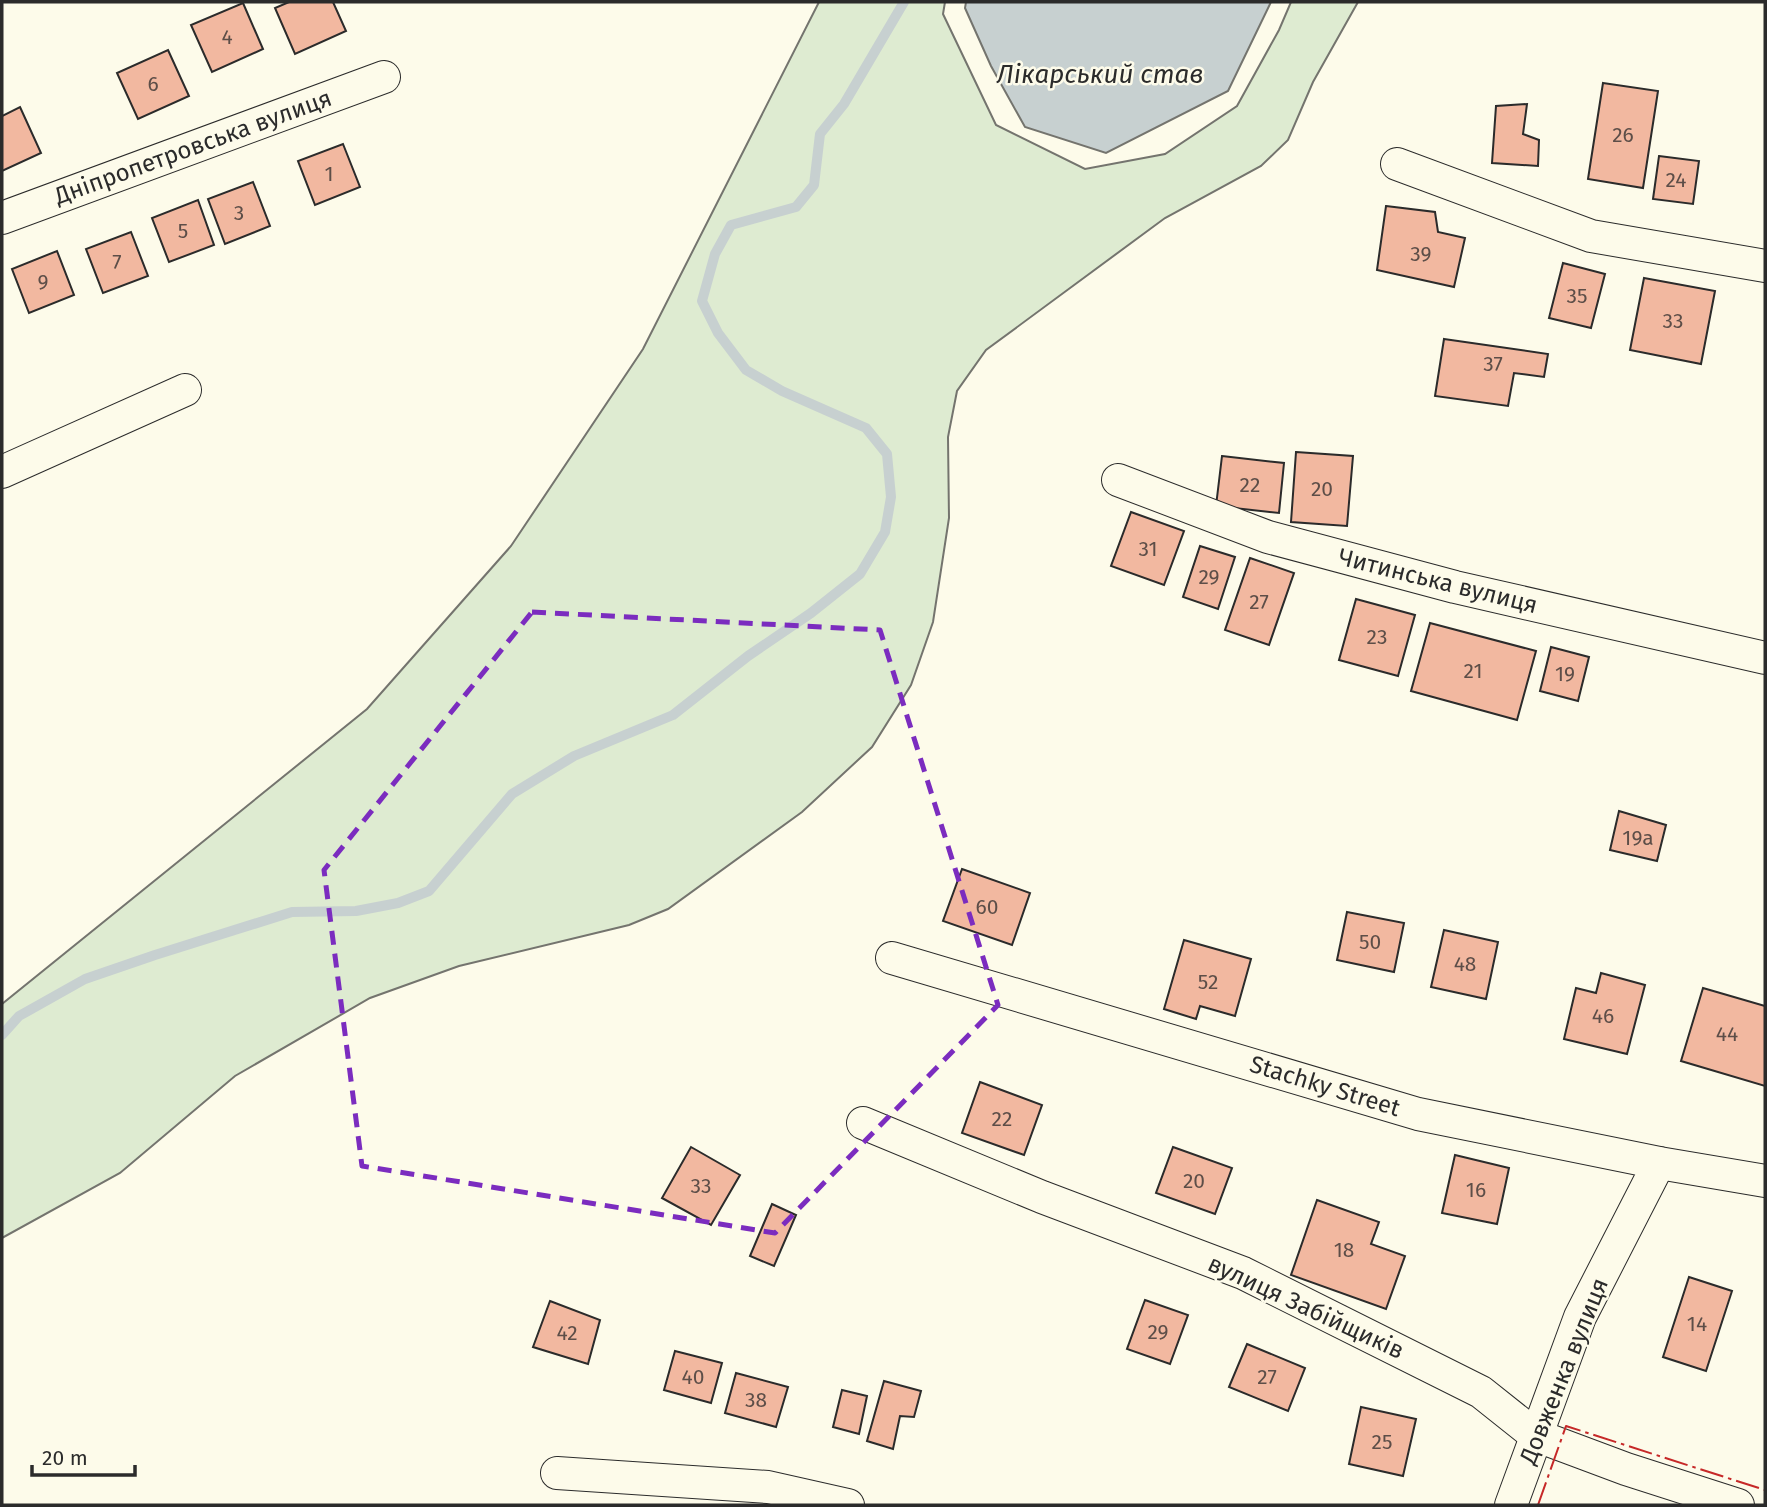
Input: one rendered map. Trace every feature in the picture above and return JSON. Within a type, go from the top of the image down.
[{"type":"street","name":"Дніпропетровська вулиця","points":[[2,218],[384,76]]},
{"type":"street","points":[[1397,164],[1591,236],[1765,266]]},
{"type":"street","points":[[2,472],[185,390]]},
{"type":"street","name":"Читинська вулиця","points":[[1118,480],[1268,537],[1455,587],[1765,659]]},
{"type":"street","name":"Stachky Street","points":[[892,958],[1418,1114],[1659,1163],[1765,1181]]},
{"type":"street","name":"вулиця Забійщиків","points":[[863,1123],[1042,1197],[1243,1273],[1481,1392],[1535,1435],[1626,1469],[1738,1505]]},
{"type":"street","name":"Довженка вулиця","points":[[1511,1505],[1580,1317],[1659,1163]]},
{"type":"street","points":[[558,1473],[768,1487],[848,1505]]},
{"type":"highlighted area","points":[[532,612],[880,630],[998,1005],[775,1233],[362,1166],[324,870]]},
{"type":"green space","points":[[819,2],[945,2],[943,14],[996,125],[1085,169],[1165,154],[1237,106],[1279,30],[1291,2],[1358,2],[1313,82],[1288,140],[1261,166],[1165,218],[986,350],[957,391],[948,437],[949,518],[933,622],[911,685],[872,747],[802,812],[668,909],[629,925],[459,966],[370,998],[235,1076],[120,1173],[2,1238],[2,1004],[367,709],[511,546],[643,349]]},
{"type":"water","name":"Лікарський став","points":[[966,2],[1271,2],[1228,91],[1106,153],[1025,127],[991,66],[965,8]]},
{"type":"building","points":[[289,2],[333,2],[346,31],[295,54],[275,8]]},
{"type":"building","points":[[243,3],[263,49],[212,72],[191,25]]},
{"type":"building","points":[[168,50],[189,96],[138,119],[117,73]]},
{"type":"building","points":[[1603,83],[1658,91],[1643,188],[1588,179]]},
{"type":"building","points":[[1527,104],[1523,134],[1539,140],[1538,166],[1492,163],[1496,106]]},
{"type":"building","points":[[20,107],[41,153],[2,171],[2,116]]},
{"type":"building","points":[[343,144],[360,187],[315,205],[298,161]]},
{"type":"building","points":[[1659,156],[1699,161],[1693,204],[1653,199]]},
{"type":"building","points":[[253,182],[270,226],[225,244],[208,199]]},
{"type":"building","points":[[198,200],[214,245],[169,262],[152,218]]},
{"type":"building","points":[[1386,206],[1435,212],[1438,232],[1465,238],[1454,287],[1377,270]]},
{"type":"building","points":[[131,232],[148,276],[103,293],[86,249]]},
{"type":"building","points":[[57,251],[74,295],[29,313],[12,269]]},
{"type":"building","points":[[1563,263],[1605,274],[1591,328],[1549,318]]},
{"type":"building","points":[[1644,278],[1715,291],[1701,364],[1630,350]]},
{"type":"building","points":[[1444,339],[1548,354],[1544,377],[1514,373],[1508,406],[1435,396]]},
{"type":"building","points":[[1296,452],[1353,456],[1347,526],[1291,522]]},
{"type":"building","points":[[1222,456],[1284,463],[1279,513],[1216,506]]},
{"type":"building","points":[[1131,512],[1184,531],[1164,585],[1111,566]]},
{"type":"building","points":[[1200,546],[1235,557],[1218,609],[1183,597]]},
{"type":"building","points":[[1250,558],[1294,573],[1269,645],[1225,630]]},
{"type":"building","points":[[1356,599],[1415,615],[1398,676],[1339,660]]},
{"type":"building","points":[[1430,623],[1536,651],[1517,720],[1411,691]]},
{"type":"building","points":[[1551,647],[1589,657],[1578,701],[1540,691]]},
{"type":"building","points":[[1619,811],[1666,825],[1657,861],[1610,850]]},
{"type":"building","points":[[962,869],[1030,893],[1012,945],[943,921]]},
{"type":"building","points":[[1347,912],[1404,923],[1394,972],[1337,960]]},
{"type":"building","points":[[1444,930],[1498,942],[1486,999],[1431,987]]},
{"type":"building","points":[[1184,940],[1251,959],[1235,1016],[1200,1006],[1196,1019],[1164,1009]]},
{"type":"building","points":[[1601,973],[1645,985],[1627,1054],[1564,1039],[1576,988],[1596,993]]},
{"type":"building","points":[[1703,988],[1765,1006],[1765,1086],[1681,1061]]},
{"type":"building","points":[[980,1082],[1042,1105],[1024,1155],[962,1133]]},
{"type":"building","points":[[691,1147],[740,1175],[711,1225],[662,1198]]},
{"type":"building","points":[[1173,1147],[1232,1168],[1215,1214],[1156,1193]]},
{"type":"building","points":[[1455,1155],[1509,1168],[1497,1224],[1442,1213]]},
{"type":"building","points":[[1317,1200],[1379,1222],[1371,1244],[1405,1256],[1386,1309],[1291,1275]]},
{"type":"building","points":[[772,1204],[796,1215],[774,1266],[750,1256]]},
{"type":"building","points":[[1689,1277],[1732,1291],[1706,1371],[1663,1357]]},
{"type":"building","points":[[1145,1300],[1188,1315],[1170,1364],[1127,1349]]},
{"type":"building","points":[[550,1301],[600,1320],[588,1364],[533,1347]]},
{"type":"building","points":[[1247,1344],[1305,1368],[1288,1411],[1229,1387]]},
{"type":"building","points":[[675,1351],[722,1363],[711,1403],[664,1390]]},
{"type":"building","points":[[736,1373],[788,1387],[776,1427],[725,1413]]},
{"type":"building","points":[[884,1381],[921,1391],[914,1417],[900,1416],[893,1449],[867,1441]]},
{"type":"building","points":[[842,1390],[867,1396],[859,1434],[833,1427]]},
{"type":"building","points":[[1361,1407],[1416,1419],[1403,1476],[1349,1464]]},
{"type":"waterway","points":[[2,1035],[19,1016],[85,979],[155,955],[292,912],[356,911],[398,903],[429,891],[512,794],[574,756],[673,715],[860,574],[885,532],[891,497],[887,454],[866,428],[782,391],[746,370],[718,333],[702,301],[715,254],[731,225],[796,207],[814,185],[820,134],[844,104],[904,2]]},
{"type":"power","points":[[1538,1505],[1566,1426],[1765,1490]]}]
